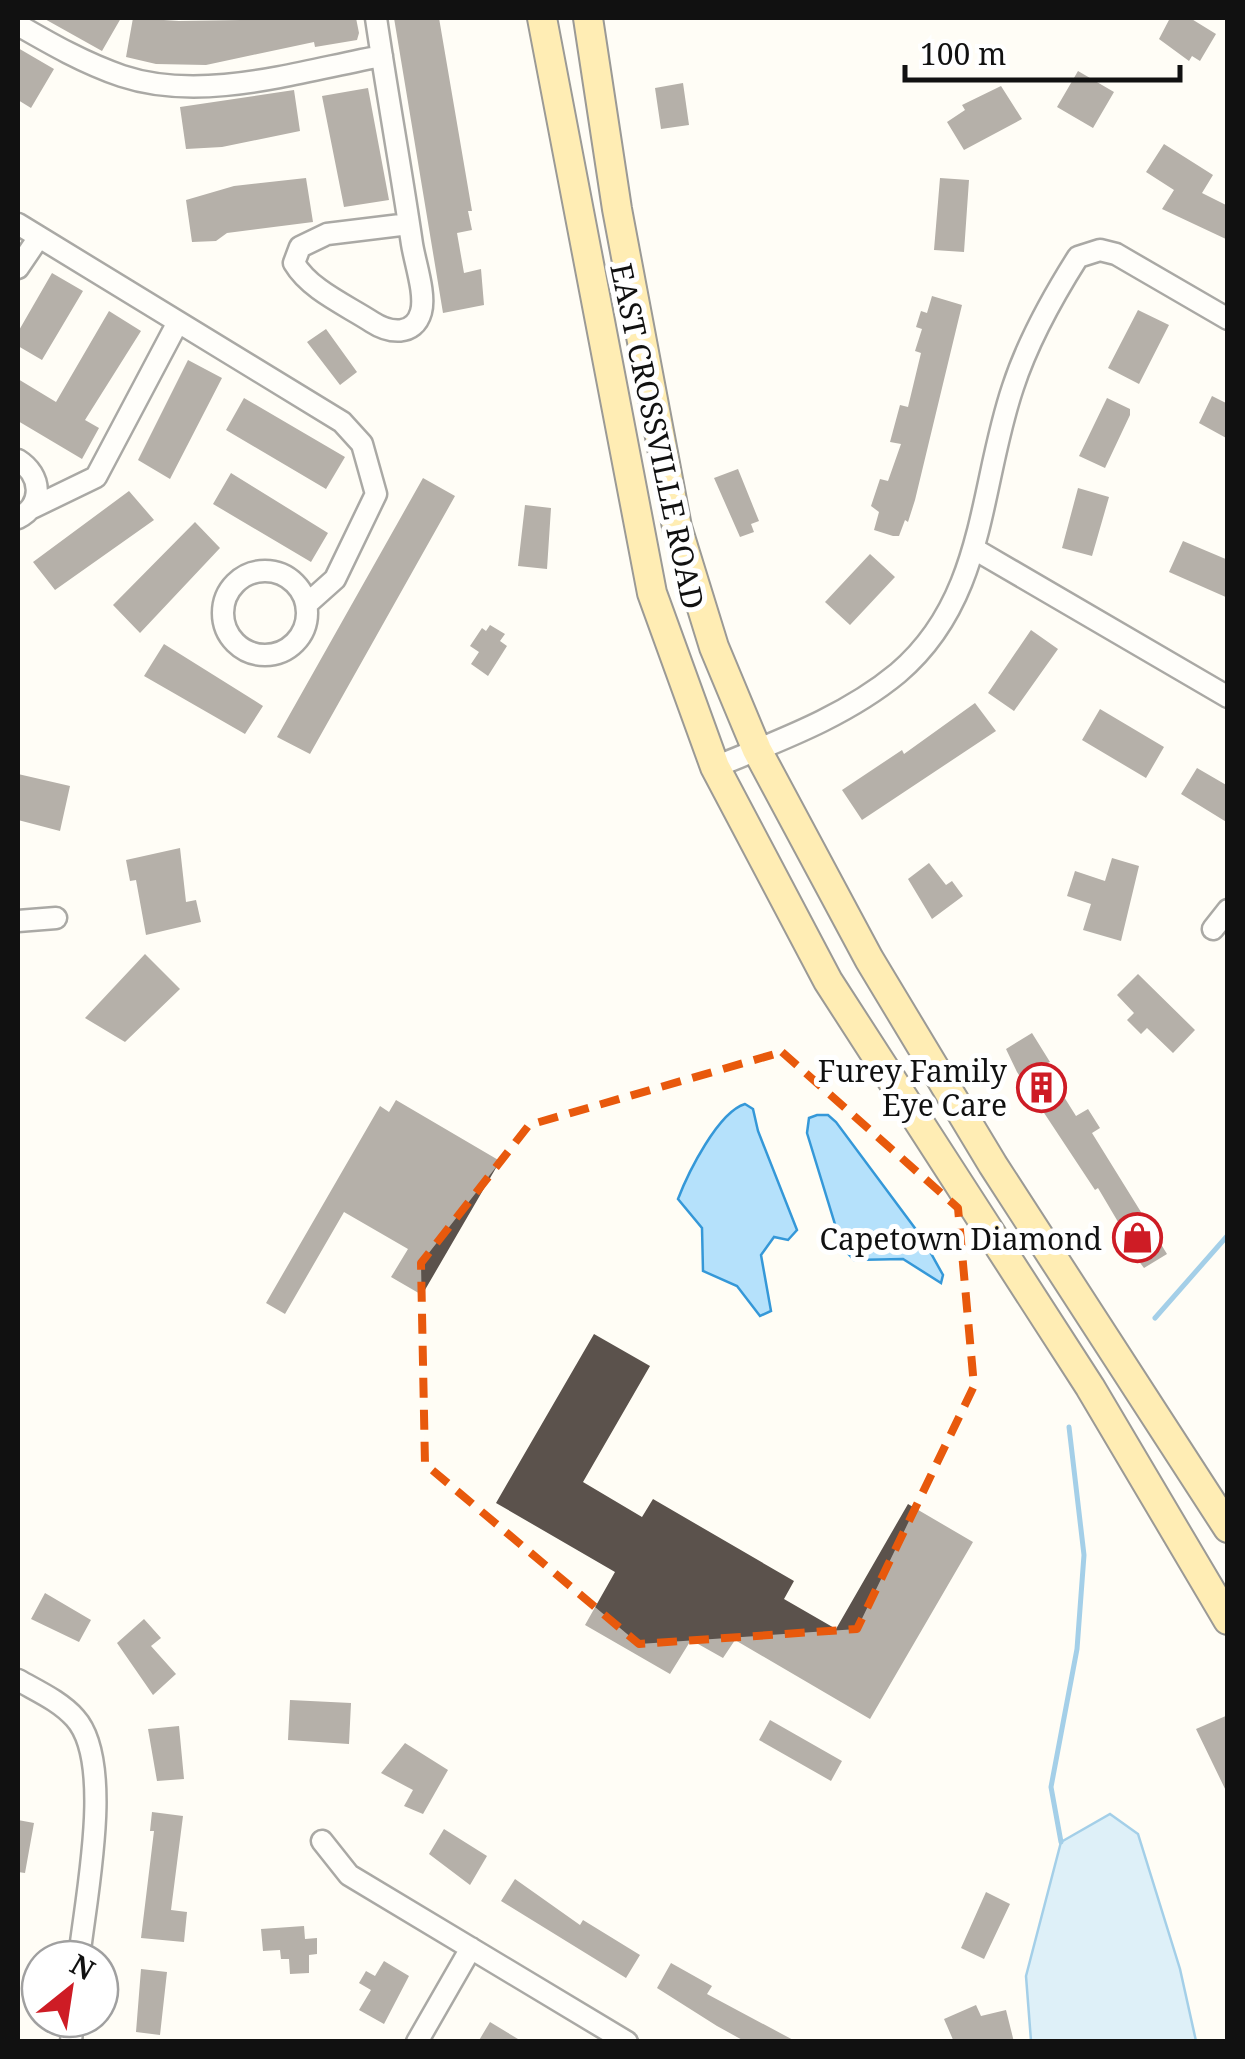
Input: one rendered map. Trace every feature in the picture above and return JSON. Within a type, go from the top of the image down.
[{"type":"main road","name":"EAST CROSSVILLE ROAD","points":[[542,18],[652,593],[714,767],[828,982],[1090,1387],[1228,1620]]},
{"type":"main road","name":"EAST CROSSVILLE ROAD","points":[[588,18],[617,209],[677,527],[714,647],[757,750],[888,991],[1048,1252],[1228,1528]]},
{"type":"street","points":[[376,18],[409,224],[422,310],[415,326],[402,332],[382,328],[302,278],[294,263],[300,246],[321,236],[409,224]]},
{"type":"street","points":[[18,25],[110,71],[176,85],[222,84],[382,56]]},
{"type":"street","points":[[18,224],[342,422],[362,444],[376,494],[334,579],[306,604],[300,636],[273,654],[242,647],[224,620],[231,588],[258,571],[289,578],[306,604]]},
{"type":"street","points":[[18,268],[40,238]]},
{"type":"street","points":[[714,767],[852,706],[899,672],[946,614],[976,550],[1012,390],[1032,338],[1078,257],[1100,250],[1116,254],[1228,319]]},
{"type":"street","points":[[25,513],[96,476],[178,322]]},
{"type":"street","points":[[18,460],[36,480],[25,513]]},
{"type":"street","points":[[976,550],[1228,698]]},
{"type":"street","points":[[1213,929],[1228,910]]},
{"type":"street","points":[[18,922],[56,918]]},
{"type":"street","points":[[18,1680],[75,1718],[93,1748],[97,1782],[81,1939]]},
{"type":"street","points":[[322,1841],[349,1875],[626,2042]]},
{"type":"street","points":[[417,2042],[471,1948]]},
{"type":"highlighted area","points":[[782,1052],[958,1208],[974,1386],[857,1629],[639,1644],[425,1464],[421,1263],[529,1125]]},
{"type":"water","points":[[745,1104],[753,1109],[797,1230],[788,1240],[774,1237],[761,1255],[771,1311],[760,1316],[737,1286],[703,1271],[702,1228],[678,1199],[715,1131]]},
{"type":"water","points":[[828,1115],[836,1122],[923,1239],[943,1275],[941,1283],[903,1259],[854,1260],[842,1247],[807,1133],[809,1118]]},
{"type":"water","points":[[1110,1814],[1138,1834],[1180,1969],[1196,2041],[1031,2041],[1026,1976],[1061,1842]]},
{"type":"building","points":[[43,18],[121,18],[102,51]]},
{"type":"building","points":[[133,18],[356,18],[359,33],[357,40],[315,47],[314,42],[206,65],[156,64],[126,57]]},
{"type":"building","points":[[394,18],[439,18],[472,211],[468,211],[472,230],[457,233],[464,273],[481,269],[484,305],[443,313]]},
{"type":"building","points":[[1170,18],[1190,18],[1216,34],[1200,61],[1192,56],[1189,61],[1159,39]]},
{"type":"building","points":[[18,48],[54,69],[31,108],[18,100]]},
{"type":"building","points":[[1078,71],[1114,92],[1093,128],[1057,107]]},
{"type":"building","points":[[683,83],[689,125],[661,129],[655,88]]},
{"type":"building","points":[[1001,86],[1022,119],[964,150],[947,122],[965,110],[962,105]]},
{"type":"building","points":[[368,88],[389,200],[344,207],[322,96]]},
{"type":"building","points":[[294,90],[300,131],[222,147],[186,149],[180,107]]},
{"type":"building","points":[[1164,144],[1213,175],[1202,193],[1228,206],[1228,240],[1162,209],[1174,190],[1146,172]]},
{"type":"building","points":[[306,178],[313,222],[227,233],[216,241],[192,242],[186,200],[234,186]]},
{"type":"building","points":[[940,178],[969,180],[964,252],[934,250]]},
{"type":"building","points":[[52,273],[83,291],[42,360],[18,346],[18,332]]},
{"type":"building","points":[[932,296],[962,305],[915,500],[908,522],[905,520],[899,536],[893,536],[874,530],[879,512],[871,506],[880,479],[888,481],[901,444],[890,442],[900,405],[908,407],[921,353],[915,351],[922,329],[916,327],[921,311],[927,313]]},
{"type":"building","points":[[1138,310],[1169,325],[1139,384],[1108,368]]},
{"type":"building","points":[[109,311],[141,331],[85,420],[99,428],[82,459],[18,421],[18,379],[56,402]]},
{"type":"building","points":[[326,329],[357,372],[340,385],[307,342]]},
{"type":"building","points":[[188,360],[222,378],[170,479],[138,460]]},
{"type":"building","points":[[1212,396],[1228,404],[1228,439],[1199,423]]},
{"type":"building","points":[[244,398],[345,457],[326,489],[226,430]]},
{"type":"building","points":[[1107,398],[1130,409],[1130,415],[1105,468],[1079,456]]},
{"type":"building","points":[[738,469],[759,521],[751,524],[754,532],[740,537],[714,478]]},
{"type":"building","points":[[231,473],[328,533],[311,562],[213,504]]},
{"type":"building","points":[[423,478],[455,496],[310,754],[277,737]]},
{"type":"building","points":[[1078,488],[1109,497],[1092,556],[1062,548]]},
{"type":"building","points":[[129,491],[154,520],[55,590],[33,562]]},
{"type":"building","points":[[525,505],[551,508],[547,569],[518,566]]},
{"type":"building","points":[[195,522],[220,548],[140,633],[113,605]]},
{"type":"building","points":[[1183,541],[1228,560],[1228,598],[1169,572]]},
{"type":"building","points":[[870,554],[895,577],[850,625],[825,602]]},
{"type":"building","points":[[490,625],[505,634],[500,641],[507,646],[488,676],[471,664],[479,652],[470,646],[482,628],[486,631]]},
{"type":"building","points":[[1031,630],[1058,649],[1014,711],[988,693]]},
{"type":"building","points":[[164,644],[263,706],[245,734],[144,676]]},
{"type":"building","points":[[975,703],[996,731],[862,820],[842,790],[902,750],[904,754]]},
{"type":"building","points":[[1100,709],[1164,747],[1146,778],[1082,740]]},
{"type":"building","points":[[1197,768],[1228,786],[1228,823],[1181,794]]},
{"type":"building","points":[[18,774],[70,786],[60,831],[18,820]]},
{"type":"building","points":[[180,848],[186,902],[196,900],[201,922],[146,935],[136,880],[130,881],[126,860]]},
{"type":"building","points":[[1112,858],[1139,866],[1121,941],[1083,930],[1091,904],[1067,896],[1075,871],[1105,881]]},
{"type":"building","points":[[929,863],[946,885],[952,881],[963,896],[932,919],[908,879]]},
{"type":"building","points":[[145,954],[180,989],[125,1042],[85,1018]]},
{"type":"building","points":[[1138,974],[1195,1030],[1173,1053],[1147,1028],[1141,1034],[1127,1020],[1134,1013],[1117,995]]},
{"type":"building","points":[[1032,1033],[1050,1062],[1044,1065],[1076,1116],[1088,1109],[1100,1128],[1092,1133],[1167,1254],[1144,1268],[1119,1235],[1124,1232],[1098,1188],[1095,1190],[1006,1049]]},
{"type":"building","points":[[396,1100],[500,1161],[422,1295],[391,1277],[408,1249],[344,1212],[285,1314],[266,1303],[380,1106],[389,1112]]},
{"type":"building","points":[[594,1334],[650,1366],[583,1482],[642,1517],[653,1499],[794,1581],[784,1599],[836,1629],[908,1504],[973,1542],[870,1719],[735,1640],[723,1658],[691,1640],[670,1674],[585,1625],[615,1572],[496,1503]]},
{"type":"building","points":[[45,1593],[91,1620],[79,1642],[31,1619]]},
{"type":"building","points":[[144,1619],[161,1638],[151,1646],[176,1674],[153,1695],[117,1643]]},
{"type":"building","points":[[290,1700],[351,1703],[349,1744],[288,1740]]},
{"type":"building","points":[[1228,1715],[1228,1795],[1196,1729]]},
{"type":"building","points":[[770,1720],[842,1761],[831,1781],[759,1740]]},
{"type":"building","points":[[179,1726],[184,1779],[157,1781],[148,1729]]},
{"type":"building","points":[[405,1743],[448,1770],[423,1814],[404,1806],[413,1790],[381,1773]]},
{"type":"building","points":[[152,1812],[183,1816],[171,1910],[187,1912],[184,1942],[141,1938],[154,1831],[150,1831]]},
{"type":"building","points":[[18,1820],[34,1823],[25,1873],[18,1872]]},
{"type":"building","points":[[444,1829],[487,1856],[470,1885],[429,1854]]},
{"type":"building","points":[[515,1879],[580,1925],[583,1920],[640,1955],[626,1978],[501,1901]]},
{"type":"building","points":[[986,1892],[1010,1904],[984,1959],[961,1948]]},
{"type":"building","points":[[304,1926],[305,1939],[317,1938],[317,1954],[309,1955],[309,1973],[290,1974],[289,1959],[281,1959],[280,1950],[263,1951],[261,1929]]},
{"type":"building","points":[[384,1961],[409,1976],[384,2024],[359,2010],[371,1990],[359,1983],[366,1971],[375,1976]]},
{"type":"building","points":[[671,1963],[712,1986],[707,1994],[797,2042],[746,2042],[717,2026],[657,1988]]},
{"type":"building","points":[[141,1969],[167,1972],[160,2035],[136,2032]]},
{"type":"building","points":[[976,2005],[981,2016],[1006,2010],[1014,2042],[954,2042],[944,2019]]},
{"type":"building","points":[[490,2022],[523,2042],[478,2042]]},
{"type":"waterway","points":[[1155,1318],[1228,1235]]},
{"type":"waterway","points":[[1061,1842],[1051,1787],[1077,1649],[1084,1555],[1069,1427]]},
{"type":"place","name":"Furey Family Eye Care","points":[[1042,1087]]},
{"type":"place","name":"Capetown Diamond","points":[[1137,1238]]}]
